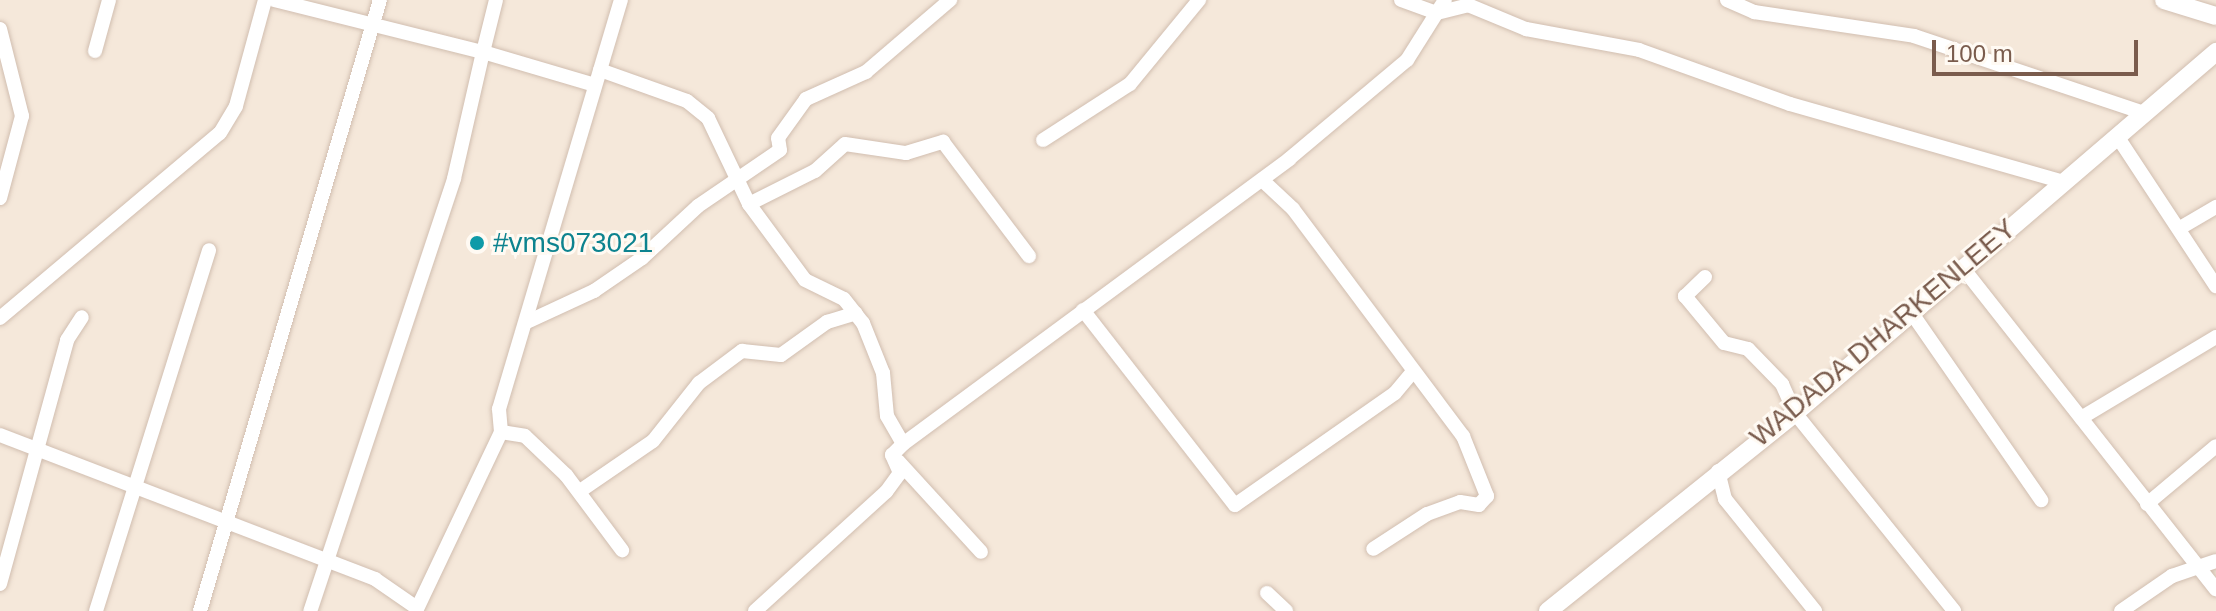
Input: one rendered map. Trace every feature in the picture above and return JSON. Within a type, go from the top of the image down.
[{"type":"main road","points":[[2164,0],[2216,16]]},
{"type":"main road","name":"WADADA DHARKENLEEY","points":[[1548,611],[1718,471],[1795,413],[2060,181],[2216,52]]},
{"type":"street","points":[[95,51],[109,0]]},
{"type":"street","points":[[0,318],[220,133],[236,106],[265,0]]},
{"type":"street","points":[[274,0],[483,52],[592,84]]},
{"type":"street","points":[[200,611],[380,0]]},
{"type":"street","points":[[310,611],[324,558],[454,179],[496,0]]},
{"type":"street","points":[[0,435],[375,579],[416,610],[501,432],[499,409],[527,322],[592,84],[600,70],[621,0]]},
{"type":"street","points":[[527,322],[618,276],[698,206],[780,150],[778,138],[806,99],[866,72],[950,0]]},
{"type":"street","points":[[1043,140],[1130,84],[1199,0]]},
{"type":"street","points":[[1401,0],[1441,6],[1468,5],[1526,29],[1639,50],[1790,104],[2060,181]]},
{"type":"street","points":[[1727,0],[1754,12],[1914,36],[2144,113]]},
{"type":"street","points":[[898,449],[1262,180],[1407,60],[1441,6]]},
{"type":"street","points":[[0,29],[2,49],[22,116],[0,198]]},
{"type":"street","points":[[600,70],[698,109],[740,180],[749,204],[805,280],[856,313],[876,348],[887,416],[898,449],[900,473],[886,492],[755,611]]},
{"type":"street","points":[[2117,136],[2216,286]]},
{"type":"street","points":[[749,204],[815,171],[845,144],[906,153],[943,142],[1029,256]]},
{"type":"street","points":[[1262,180],[1293,209],[1412,373],[1463,436],[1487,496],[1479,505],[1460,502],[1427,514],[1373,549]]},
{"type":"street","points":[[2180,228],[2216,207]]},
{"type":"street","points":[[96,611],[131,487],[197,306],[209,250]]},
{"type":"street","points":[[1963,268],[2216,589]]},
{"type":"street","points":[[1705,277],[1685,296],[1724,343],[1748,349],[1782,384],[1795,413],[1954,611]]},
{"type":"street","points":[[1083,310],[1235,505],[1395,393],[1412,373]]},
{"type":"street","points":[[1911,312],[2041,500]]},
{"type":"street","points":[[580,491],[653,441],[699,383],[742,351],[781,355],[827,322],[856,313]]},
{"type":"street","points":[[0,584],[42,449],[67,340],[82,317]]},
{"type":"street","points":[[2081,418],[2216,337]]},
{"type":"street","points":[[501,432],[525,436],[580,491],[622,550]]},
{"type":"street","points":[[2147,504],[2216,446]]},
{"type":"street","points":[[898,449],[981,552]]},
{"type":"street","points":[[1718,471],[1725,499],[1815,611]]},
{"type":"street","points":[[2121,611],[2172,576],[2200,569],[2216,561]]},
{"type":"street","points":[[1267,593],[1286,611]]},
{"type":"shaded area","points":[[0,0],[2216,0],[2216,611],[0,611]]},
{"type":"place","name":"#vms073021","points":[[477,243]]}]
